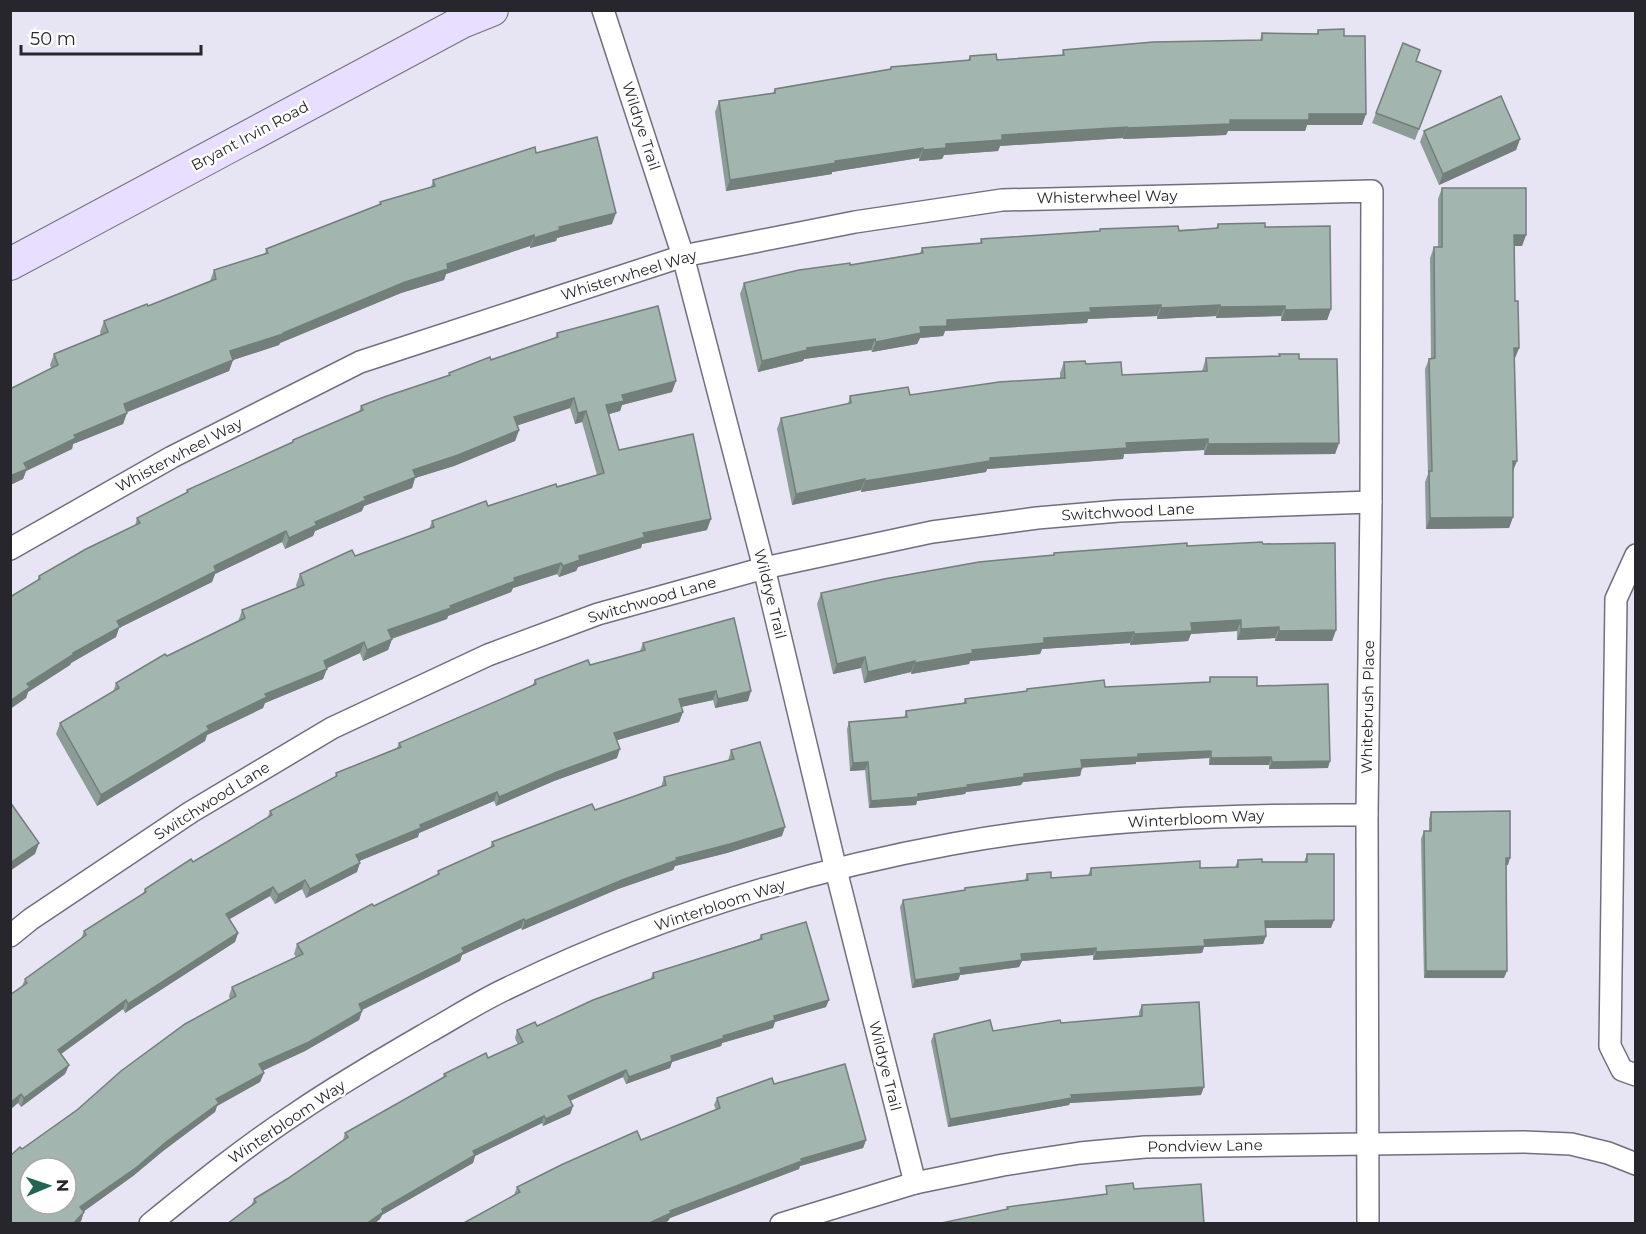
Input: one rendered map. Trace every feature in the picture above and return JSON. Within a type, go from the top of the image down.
[{"type":"street","name":"Bryant Irvin Road","points":[[10,264],[462,22],[492,10]]},
{"type":"street","name":"Wildrye Trail","points":[[603,10],[683,256],[764,568],[836,870],[915,1184]]},
{"type":"street","name":"Whisterwheel Way","points":[[10,549],[172,457],[360,362],[683,256],[855,222],[1002,200],[1372,191]]},
{"type":"street","name":"Whitebrush Place","points":[[1368,1224],[1366,815],[1371,502],[1372,191]]},
{"type":"street","name":"Switchwood Lane","points":[[10,936],[31,919],[191,812],[332,728],[488,655],[598,614],[764,568],[932,532],[1036,518],[1131,511],[1371,502]]},
{"type":"street","points":[[1635,555],[1616,599],[1610,1046],[1622,1070],[1635,1075]]},
{"type":"street","name":"Winterbloom Way","points":[[150,1224],[213,1173],[298,1112],[394,1052],[505,989],[604,945],[700,909],[836,870],[951,844],[1027,832],[1102,824],[1222,816],[1366,815]]},
{"type":"street","name":"Pondview Lane","points":[[781,1224],[915,1184],[1003,1165],[1080,1153],[1145,1147],[1524,1142],[1571,1144],[1635,1164]]},
{"type":"building","points":[[1344,29],[1344,36],[1365,36],[1366,114],[1309,114],[1309,120],[1230,120],[1230,124],[1127,127],[1002,135],[1002,140],[946,144],[946,148],[923,150],[923,148],[835,161],[836,163],[730,180],[719,101],[775,93],[775,89],[891,69],[891,67],[970,60],[970,56],[996,54],[997,60],[1064,55],[1063,50],[1153,42],[1262,40],[1262,33],[1318,34],[1318,30]]},
{"type":"building","points":[[1403,43],[1420,50],[1416,61],[1441,71],[1419,129],[1376,113]]},
{"type":"building","points":[[1501,96],[1520,139],[1443,174],[1424,131]]},
{"type":"building","points":[[597,137],[616,213],[559,227],[560,230],[534,238],[534,235],[447,264],[448,269],[405,282],[283,334],[230,351],[233,360],[124,404],[127,413],[74,435],[76,438],[24,463],[27,469],[10,476],[10,389],[58,365],[54,354],[108,332],[104,321],[216,279],[214,270],[268,253],[266,249],[381,204],[380,202],[435,186],[433,180],[535,147],[536,153]]},
{"type":"building","points":[[1442,188],[1526,188],[1526,235],[1514,235],[1515,301],[1518,301],[1519,348],[1514,348],[1517,461],[1513,461],[1513,517],[1430,518],[1429,471],[1432,471],[1429,359],[1435,358],[1434,247],[1442,247]]},
{"type":"building","points":[[1265,223],[1265,227],[1330,226],[1331,309],[1285,310],[1285,306],[1220,307],[1220,305],[1161,308],[1161,305],[1090,308],[1091,312],[947,320],[947,326],[920,327],[921,333],[876,342],[875,339],[807,348],[807,350],[762,361],[744,283],[799,270],[850,263],[850,265],[923,253],[922,248],[982,243],[981,239],[1100,231],[1100,229],[1178,226],[1179,231],[1218,228],[1218,224]]},
{"type":"building","points":[[658,306],[676,381],[622,395],[624,401],[606,405],[619,450],[693,434],[711,519],[643,533],[645,537],[579,556],[580,560],[563,566],[561,563],[514,578],[515,581],[450,606],[451,608],[388,630],[392,639],[367,650],[364,642],[324,661],[327,669],[265,694],[267,697],[207,726],[209,730],[101,795],[60,723],[119,688],[116,683],[165,654],[167,656],[245,618],[242,610],[304,585],[300,574],[352,550],[355,556],[434,527],[432,521],[486,501],[488,506],[556,484],[557,487],[604,473],[586,411],[578,413],[574,398],[514,417],[519,430],[458,455],[413,470],[416,477],[364,497],[366,500],[315,522],[317,525],[289,538],[286,531],[214,566],[216,571],[117,621],[120,627],[73,653],[27,684],[30,687],[10,701],[10,597],[40,579],[39,576],[86,549],[140,523],[137,518],[188,492],[187,490],[363,410],[361,406],[450,375],[449,373],[490,357],[491,360],[558,337],[557,333]]},
{"type":"building","points":[[1279,354],[1299,354],[1299,359],[1337,359],[1339,443],[1208,444],[1208,439],[1126,443],[1127,448],[990,458],[990,461],[865,481],[865,479],[796,494],[781,418],[851,403],[850,396],[908,387],[910,395],[999,382],[1065,378],[1064,362],[1085,361],[1086,364],[1121,362],[1122,375],[1207,371],[1206,358],[1280,356]]},
{"type":"building","points":[[1262,542],[1263,544],[1335,543],[1336,630],[1279,631],[1279,627],[1241,629],[1241,620],[1191,623],[1192,631],[1044,638],[1044,643],[972,650],[973,653],[915,663],[915,661],[868,672],[865,657],[837,664],[821,593],[979,562],[1054,555],[1054,553],[1187,543],[1187,546]]},
{"type":"building","points":[[734,618],[751,691],[718,699],[716,691],[679,699],[683,712],[614,733],[620,749],[557,772],[499,797],[497,792],[420,825],[421,828],[356,855],[360,863],[310,889],[305,880],[278,895],[273,887],[226,914],[238,933],[128,1004],[126,1000],[58,1050],[69,1065],[24,1098],[21,1094],[10,1103],[10,995],[27,983],[25,979],[86,935],[84,931],[146,892],[145,889],[191,859],[193,862],[272,815],[270,811],[337,776],[336,773],[401,747],[399,743],[536,684],[535,680],[588,660],[590,665],[645,650],[643,643]]},
{"type":"building","points":[[1210,677],[1257,677],[1257,686],[1328,684],[1330,761],[1272,762],[1271,757],[1211,758],[1211,751],[1138,754],[1138,757],[1081,760],[1082,768],[1024,774],[1024,777],[918,794],[918,797],[871,801],[868,762],[853,763],[849,722],[907,717],[906,711],[966,703],[965,699],[1027,691],[1027,689],[1104,680],[1105,687],[1210,682]]},
{"type":"building","points":[[760,742],[785,827],[676,858],[677,860],[622,880],[525,921],[524,919],[462,948],[464,952],[359,1004],[362,1011],[309,1042],[259,1064],[264,1073],[216,1099],[219,1103],[166,1142],[137,1167],[80,1207],[84,1212],[73,1224],[10,1224],[10,1156],[77,1110],[121,1071],[185,1024],[236,996],[232,987],[303,954],[297,944],[372,904],[374,906],[439,874],[438,871],[494,846],[492,842],[592,804],[595,810],[666,785],[664,777],[734,759],[731,750]]},
{"type":"building","points":[[10,802],[39,843],[10,863]]},
{"type":"building","points":[[1510,811],[1510,858],[1506,858],[1507,971],[1426,971],[1424,831],[1431,831],[1431,812]]},
{"type":"building","points":[[1307,854],[1334,854],[1334,920],[1265,921],[1266,936],[1204,940],[1205,946],[1096,952],[1096,948],[1021,954],[1022,960],[960,968],[961,973],[915,980],[903,900],[965,890],[965,888],[1028,880],[1027,874],[1051,872],[1051,878],[1091,875],[1091,868],[1200,861],[1200,868],[1238,867],[1238,860],[1307,862]]},
{"type":"building","points":[[806,922],[829,1000],[774,1016],[775,1020],[723,1036],[724,1038],[671,1056],[672,1061],[629,1077],[626,1070],[568,1096],[573,1106],[546,1119],[544,1116],[473,1151],[475,1155],[382,1209],[383,1212],[366,1224],[227,1224],[256,1202],[254,1199],[348,1137],[345,1133],[446,1076],[444,1074],[486,1053],[488,1058],[523,1042],[517,1030],[535,1022],[537,1026],[593,1000],[654,978],[653,973],[762,939],[761,935]]},
{"type":"building","points":[[1199,1002],[1204,1087],[1071,1095],[1072,1098],[950,1119],[934,1034],[990,1020],[993,1031],[1060,1020],[1061,1023],[1142,1016],[1142,1005]]},
{"type":"building","points":[[845,1064],[866,1140],[801,1159],[802,1161],[670,1211],[671,1213],[647,1224],[462,1224],[520,1192],[517,1187],[637,1131],[641,1140],[720,1108],[717,1098],[772,1078],[774,1084]]},
{"type":"building","points":[[1133,1183],[1134,1189],[1201,1184],[1204,1224],[941,1224],[1008,1209],[1007,1207],[1107,1194],[1106,1186]]}]
